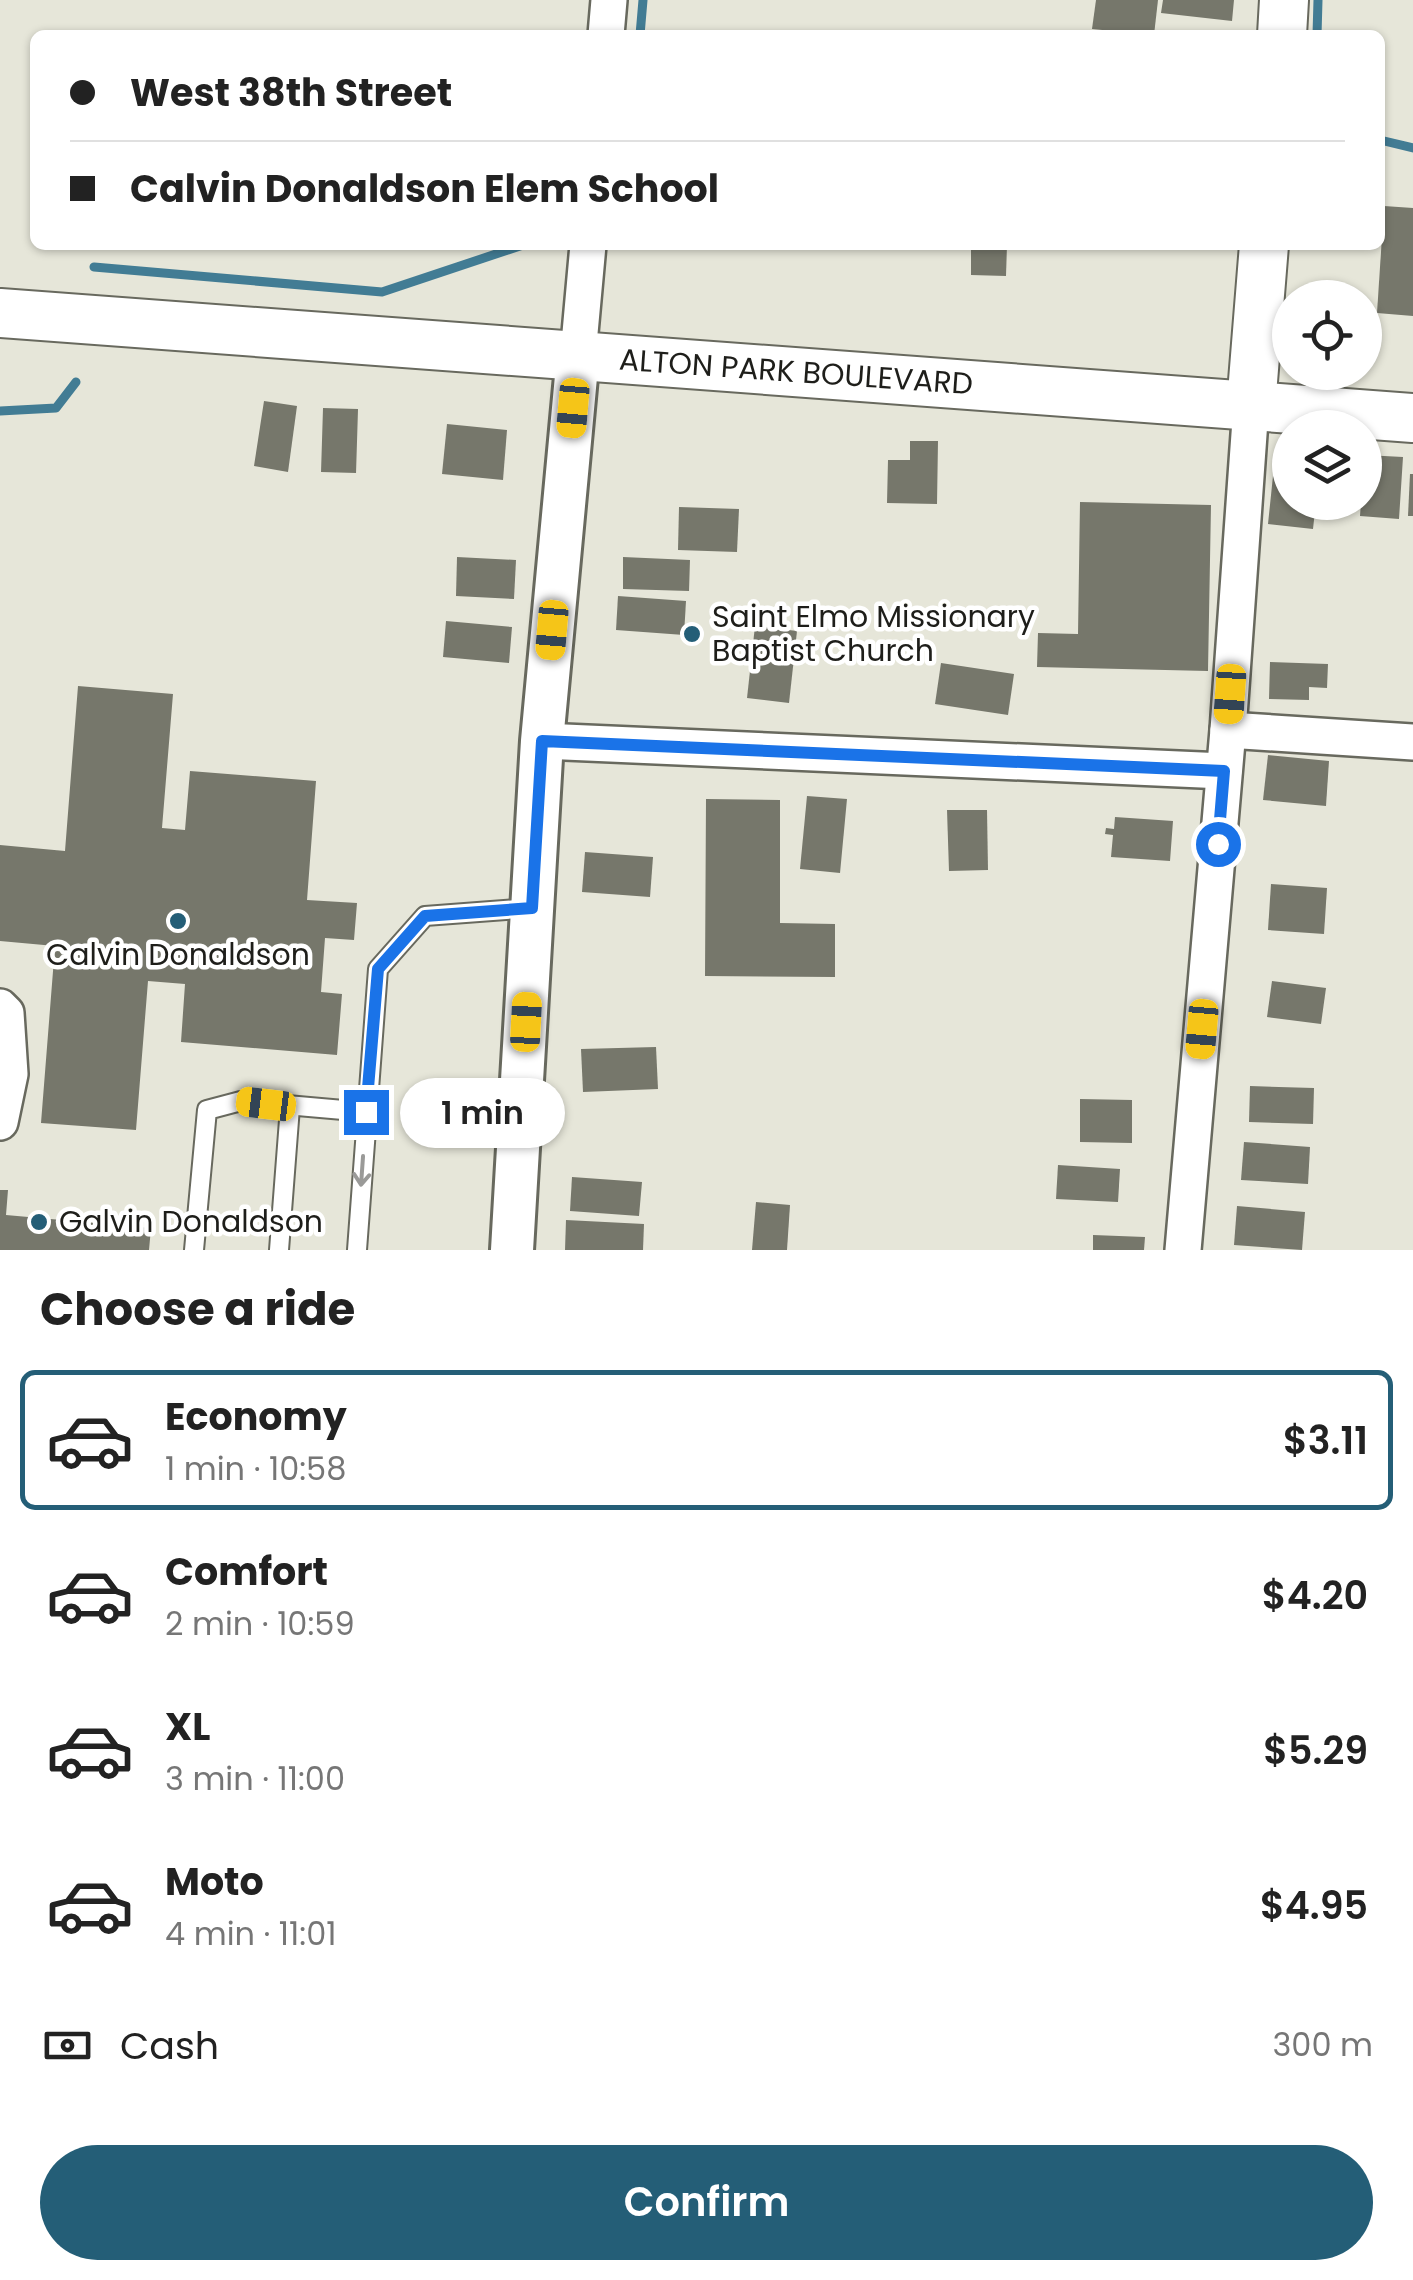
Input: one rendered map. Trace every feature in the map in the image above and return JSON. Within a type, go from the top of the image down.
[{"type":"main road","points":[[1282,30],[1284,0]]},
{"type":"main road","points":[[1251,406],[1264,250]]},
{"type":"main road","name":"ALTON PARK BOULEVARD","points":[[0,313],[1413,418]]},
{"type":"street","points":[[606,30],[609,0]]},
{"type":"street","points":[[512,1250],[542,741],[588,250]]},
{"type":"street","points":[[1183,1250],[1228,730],[1251,406]]},
{"type":"street","points":[[1228,730],[1413,742]]},
{"type":"street","points":[[542,741],[1224,771]]},
{"type":"street","points":[[0,1007],[6,1014],[10,1074],[0,1122]]},
{"type":"lane","points":[[357,1250],[378,969],[425,916],[532,908]]},
{"type":"lane","points":[[194,1250],[207,1110],[241,1101],[366,1112]]},
{"type":"lane","points":[[278,1250],[290,1107]]},
{"type":"building","points":[[1096,0],[1158,0],[1155,30],[1092,29]]},
{"type":"building","points":[[1163,0],[1234,0],[1232,21],[1161,13]]},
{"type":"building","points":[[1385,206],[1413,208],[1413,316],[1382,313],[1379,280],[1381,250],[1385,250]]},
{"type":"building","points":[[971,250],[1007,250],[1006,276],[971,275]]},
{"type":"building","points":[[264,401],[297,406],[288,472],[254,466]]},
{"type":"building","points":[[323,408],[358,409],[356,473],[321,472]]},
{"type":"building","points":[[447,424],[507,430],[503,480],[442,474]]},
{"type":"building","points":[[910,441],[938,441],[937,504],[887,503],[888,460],[910,460]]},
{"type":"building","points":[[1382,456],[1403,457],[1399,519],[1382,518]]},
{"type":"building","points":[[1413,474],[1413,516],[1408,516]]},
{"type":"building","points":[[1272,486],[1272,520],[1314,520],[1313,529],[1268,524]]},
{"type":"building","points":[[1080,502],[1211,505],[1208,671],[1037,667],[1038,633],[1078,634]]},
{"type":"building","points":[[679,507],[739,509],[737,552],[678,550]]},
{"type":"building","points":[[457,557],[516,560],[514,599],[456,596]]},
{"type":"building","points":[[623,557],[690,560],[689,591],[623,589]]},
{"type":"building","points":[[618,596],[686,601],[684,635],[616,630]]},
{"type":"building","points":[[446,621],[512,627],[509,663],[443,657]]},
{"type":"building","points":[[755,626],[797,631],[789,703],[747,698]]},
{"type":"building","points":[[1270,662],[1328,664],[1327,688],[1309,687],[1309,700],[1269,699]]},
{"type":"building","points":[[941,663],[1014,674],[1008,715],[935,704]]},
{"type":"building","name":"Calvin Donaldson","points":[[78,686],[173,694],[162,828],[185,830],[190,771],[316,781],[307,900],[357,903],[354,940],[325,938],[321,992],[342,994],[337,1055],[181,1042],[185,984],[148,981],[136,1130],[41,1123],[55,946],[0,941],[0,845],[65,851]]},
{"type":"building","points":[[1268,755],[1329,761],[1326,806],[1263,800]]},
{"type":"building","points":[[807,796],[847,799],[840,873],[800,869]]},
{"type":"building","points":[[706,799],[780,800],[780,923],[835,924],[835,977],[705,976]]},
{"type":"building","points":[[947,810],[987,810],[988,870],[949,871]]},
{"type":"building","points":[[1115,817],[1173,821],[1170,861],[1111,857],[1113,835],[1105,834],[1106,828],[1114,829]]},
{"type":"building","points":[[585,852],[653,857],[650,897],[582,892]]},
{"type":"building","points":[[1271,884],[1327,888],[1324,934],[1268,930]]},
{"type":"building","points":[[1272,981],[1326,988],[1321,1024],[1267,1017]]},
{"type":"building","points":[[656,1047],[658,1089],[583,1092],[581,1049]]},
{"type":"building","points":[[1250,1086],[1314,1088],[1313,1124],[1249,1122]]},
{"type":"building","points":[[1080,1099],[1132,1100],[1132,1143],[1080,1142]]},
{"type":"building","points":[[1244,1142],[1310,1147],[1308,1184],[1241,1180]]},
{"type":"building","points":[[1058,1165],[1120,1169],[1118,1202],[1056,1199]]},
{"type":"building","points":[[572,1177],[642,1182],[639,1216],[570,1211]]},
{"type":"building","name":"Galvin Donaldson","points":[[0,1190],[8,1190],[6,1215],[151,1228],[149,1250],[0,1250]]},
{"type":"building","points":[[756,1202],[790,1205],[787,1250],[752,1250]]},
{"type":"building","points":[[1237,1206],[1305,1212],[1302,1250],[1234,1245]]},
{"type":"building","points":[[566,1220],[644,1224],[643,1250],[565,1250]]},
{"type":"building","points":[[1093,1235],[1145,1237],[1144,1250],[1093,1250]]},
{"type":"waterway","points":[[640,30],[643,0]]},
{"type":"waterway","points":[[1317,30],[1318,0]]},
{"type":"waterway","points":[[1385,141],[1413,148]]},
{"type":"waterway","points":[[94,267],[382,292],[508,250]]},
{"type":"waterway","points":[[0,411],[56,408],[76,382]]},
{"type":"place","name":"Saint Elmo Missionary Baptist Church","points":[[692,634]]},
{"type":"place","name":"Calvin Donaldson","points":[[178,921]]},
{"type":"place","name":"Galvin Donaldson","points":[[39,1222]]},
{"type":"route","points":[[366,1112],[378,969],[425,916],[532,908],[542,741],[1224,771],[1218,844]]}]
